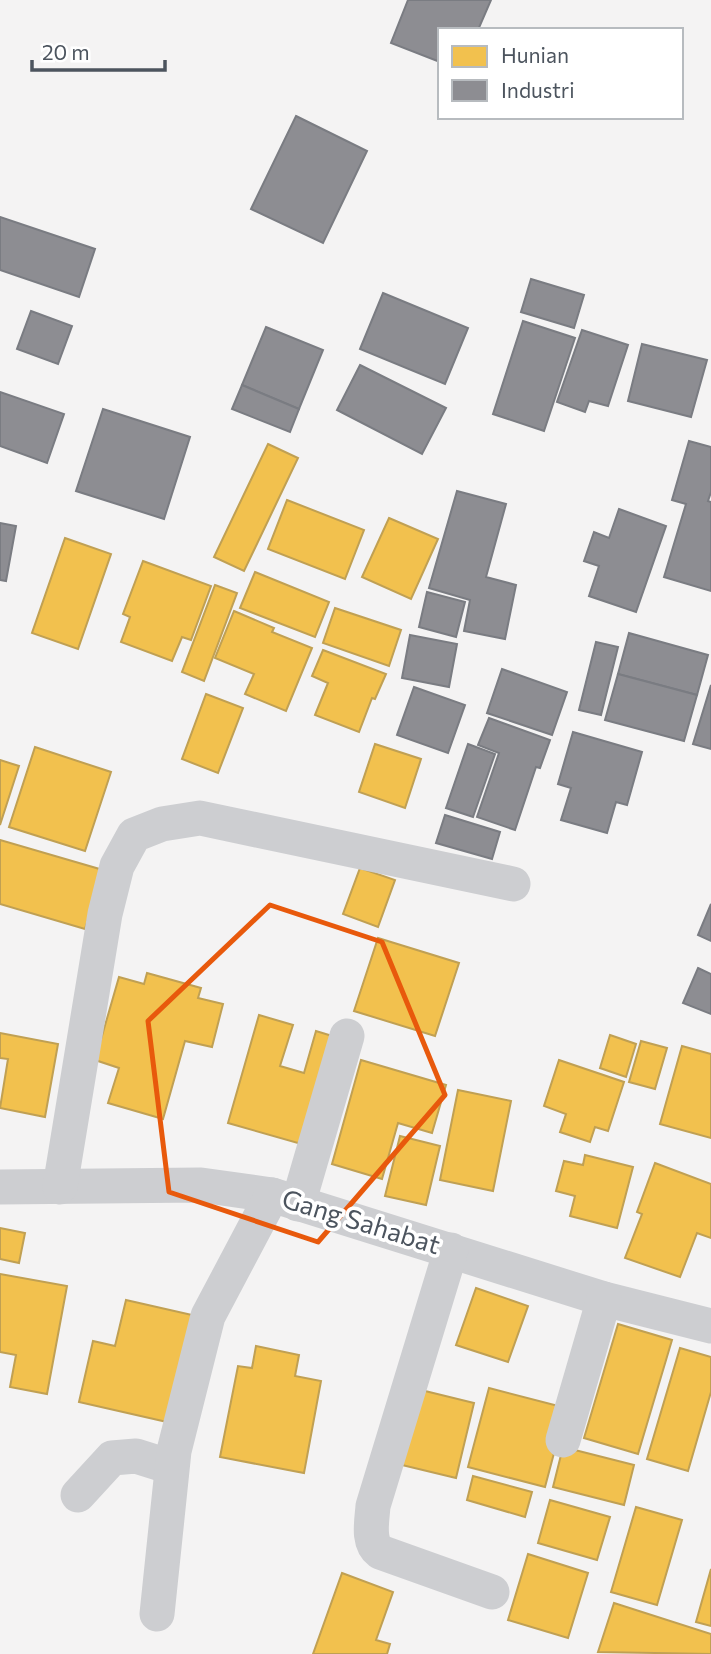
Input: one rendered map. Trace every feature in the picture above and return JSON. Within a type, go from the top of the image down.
[{"type":"street","points":[[60,1187],[105,914],[117,866],[134,835],[162,824],[200,818],[513,884]]},
{"type":"street","points":[[158,1614],[171,1468],[208,1316],[285,1199],[347,1036]]},
{"type":"street","name":"Gang Sahabat","points":[[0,1187],[201,1185],[285,1199],[604,1299],[711,1326]]},
{"type":"street","points":[[451,1250],[373,1506],[372,1541],[380,1552],[492,1592]]},
{"type":"street","points":[[563,1440],[604,1299]]},
{"type":"street","points":[[78,1494],[112,1458],[136,1456],[171,1468]]},
{"type":"highlighted area","points":[[270,905],[382,942],[445,1095],[318,1242],[169,1192],[148,1021]]},
{"type":"building: Hunian","points":[[268,444],[298,458],[244,571],[214,557]]},
{"type":"building: Hunian","points":[[287,500],[364,530],[345,579],[268,549]]},
{"type":"building: Hunian","points":[[389,518],[438,539],[411,599],[362,577]]},
{"type":"building: Hunian","points":[[65,538],[111,554],[78,649],[32,633]]},
{"type":"building: Hunian","points":[[143,561],[211,586],[191,640],[182,637],[172,661],[121,642],[130,617],[123,614]]},
{"type":"building: Hunian","points":[[255,572],[329,602],[315,637],[240,608]]},
{"type":"building: Hunian","points":[[215,585],[237,593],[204,681],[182,672]]},
{"type":"building: Hunian","points":[[335,608],[401,630],[389,666],[323,643]]},
{"type":"building: Hunian","points":[[234,611],[274,628],[272,632],[312,648],[286,711],[245,694],[254,674],[215,658]]},
{"type":"building: Hunian","points":[[323,650],[386,674],[375,699],[372,698],[359,732],[315,715],[328,683],[312,676]]},
{"type":"building: Hunian","points":[[206,694],[243,708],[218,773],[182,759]]},
{"type":"building: Hunian","points":[[375,744],[421,759],[405,808],[359,792]]},
{"type":"building: Hunian","points":[[35,747],[111,772],[85,851],[9,827]]},
{"type":"building: Hunian","points":[[0,760],[19,766],[0,825]]},
{"type":"building: Hunian","points":[[0,840],[103,870],[85,929],[0,904]]},
{"type":"building: Hunian","points":[[360,868],[395,880],[378,927],[343,914]]},
{"type":"building: Hunian","points":[[378,938],[459,963],[435,1036],[354,1011]]},
{"type":"building: Hunian","points":[[147,973],[201,988],[198,998],[223,1004],[212,1047],[185,1041],[163,1119],[108,1103],[119,1068],[95,1060],[119,977],[144,984]]},
{"type":"building: Hunian","points":[[259,1015],[293,1025],[280,1066],[304,1073],[316,1031],[342,1039],[312,1147],[228,1123]]},
{"type":"building: Hunian","points":[[0,1033],[58,1044],[45,1117],[0,1108],[8,1059],[0,1058]]},
{"type":"building: Hunian","points":[[610,1035],[636,1044],[626,1077],[600,1068]]},
{"type":"building: Hunian","points":[[641,1041],[667,1048],[655,1089],[629,1082]]},
{"type":"building: Hunian","points":[[682,1046],[711,1054],[711,1138],[660,1124]]},
{"type":"building: Hunian","points":[[361,1060],[446,1085],[432,1133],[398,1123],[382,1179],[332,1164]]},
{"type":"building: Hunian","points":[[559,1060],[624,1082],[608,1131],[595,1127],[590,1142],[560,1132],[566,1114],[544,1106]]},
{"type":"building: Hunian","points":[[458,1090],[511,1101],[493,1191],[440,1180]]},
{"type":"building: Hunian","points":[[400,1136],[440,1146],[426,1205],[385,1196]]},
{"type":"building: Hunian","points":[[585,1155],[633,1167],[617,1228],[570,1216],[575,1196],[556,1191],[564,1161],[583,1165]]},
{"type":"building: Hunian","points":[[655,1163],[711,1184],[711,1238],[697,1233],[680,1277],[625,1258],[642,1214],[637,1212]]},
{"type":"building: Hunian","points":[[0,1228],[25,1233],[19,1263],[0,1259]]},
{"type":"building: Hunian","points":[[0,1274],[67,1286],[47,1394],[10,1387],[16,1355],[0,1352]]},
{"type":"building: Hunian","points":[[476,1288],[528,1306],[508,1362],[456,1345]]},
{"type":"building: Hunian","points":[[126,1300],[192,1315],[167,1422],[79,1402],[93,1341],[115,1346]]},
{"type":"building: Hunian","points":[[618,1324],[672,1340],[638,1454],[584,1438]]},
{"type":"building: Hunian","points":[[256,1346],[299,1355],[295,1376],[321,1381],[304,1473],[220,1457],[238,1366],[252,1368]]},
{"type":"building: Hunian","points":[[680,1348],[711,1357],[711,1392],[688,1471],[647,1459]]},
{"type":"building: Hunian","points":[[489,1388],[566,1408],[545,1487],[468,1467]]},
{"type":"building: Hunian","points":[[421,1390],[474,1403],[456,1478],[402,1465]]},
{"type":"building: Hunian","points":[[563,1447],[634,1465],[624,1505],[553,1487]]},
{"type":"building: Hunian","points":[[473,1476],[532,1492],[525,1517],[467,1500]]},
{"type":"building: Hunian","points":[[550,1500],[610,1517],[597,1560],[538,1543]]},
{"type":"building: Hunian","points":[[636,1507],[682,1520],[657,1605],[611,1592]]},
{"type":"building: Hunian","points":[[528,1554],[588,1573],[568,1638],[508,1620]]},
{"type":"building: Hunian","points":[[711,1569],[711,1626],[696,1622]]},
{"type":"building: Hunian","points":[[342,1573],[393,1592],[376,1640],[390,1644],[387,1654],[313,1654]]},
{"type":"building: Hunian","points":[[614,1603],[711,1634],[711,1654],[598,1652]]},
{"type":"building: Industri","points":[[408,0],[491,0],[479,28],[438,28],[438,61],[391,43]]},
{"type":"building: Industri","points":[[296,116],[367,151],[323,243],[251,209]]},
{"type":"building: Industri","points":[[0,217],[95,249],[79,297],[0,270]]},
{"type":"building: Industri","points":[[531,279],[584,295],[574,328],[521,312]]},
{"type":"building: Industri","points":[[383,293],[468,328],[445,384],[360,349]]},
{"type":"building: Industri","points":[[31,311],[72,326],[58,364],[17,349]]},
{"type":"building: Industri","points":[[523,321],[575,338],[544,431],[493,414]]},
{"type":"building: Industri","points":[[266,327],[323,350],[299,409],[242,385]]},
{"type":"building: Industri","points":[[582,330],[628,345],[608,406],[589,401],[585,412],[557,402]]},
{"type":"building: Industri","points":[[642,344],[707,360],[691,417],[628,401]]},
{"type":"building: Industri","points":[[360,365],[446,408],[422,454],[337,410]]},
{"type":"building: Industri","points":[[242,385],[299,409],[290,432],[232,409]]},
{"type":"building: Industri","points":[[0,392],[64,414],[47,463],[0,446]]},
{"type":"building: Industri","points":[[103,409],[190,437],[164,519],[76,491]]},
{"type":"building: Industri","points":[[689,441],[711,447],[711,492],[708,501],[711,502],[711,591],[664,577],[686,504],[672,500]]},
{"type":"building: Industri","points":[[457,491],[506,504],[486,577],[516,585],[505,639],[464,631],[470,600],[429,588]]},
{"type":"building: Industri","points":[[619,509],[666,526],[636,612],[589,596],[599,566],[584,561],[594,532],[609,538]]},
{"type":"building: Industri","points":[[0,523],[16,526],[6,581],[0,580]]},
{"type":"building: Industri","points":[[427,592],[465,602],[456,637],[419,627]]},
{"type":"building: Industri","points":[[629,633],[708,655],[697,695],[618,674]]},
{"type":"building: Industri","points":[[410,635],[457,644],[449,687],[402,678]]},
{"type":"building: Industri","points":[[596,642],[618,647],[601,715],[579,710]]},
{"type":"building: Industri","points":[[502,669],[567,692],[552,735],[487,713]]},
{"type":"building: Industri","points":[[618,674],[697,695],[684,741],[605,720]]},
{"type":"building: Industri","points":[[711,685],[711,749],[693,744]]},
{"type":"building: Industri","points":[[414,687],[465,705],[448,753],[397,735]]},
{"type":"building: Industri","points":[[489,718],[550,740],[540,768],[536,767],[515,830],[477,817],[499,753],[478,745]]},
{"type":"building: Industri","points":[[573,732],[642,752],[627,805],[616,802],[607,833],[561,820],[571,788],[558,784]]},
{"type":"building: Industri","points":[[468,744],[495,754],[473,817],[446,808]]},
{"type":"building: Industri","points":[[445,815],[500,832],[492,859],[436,843]]},
{"type":"building: Industri","points":[[711,904],[711,941],[698,935]]},
{"type":"building: Industri","points":[[698,968],[711,974],[711,1014],[683,1003]]}]
